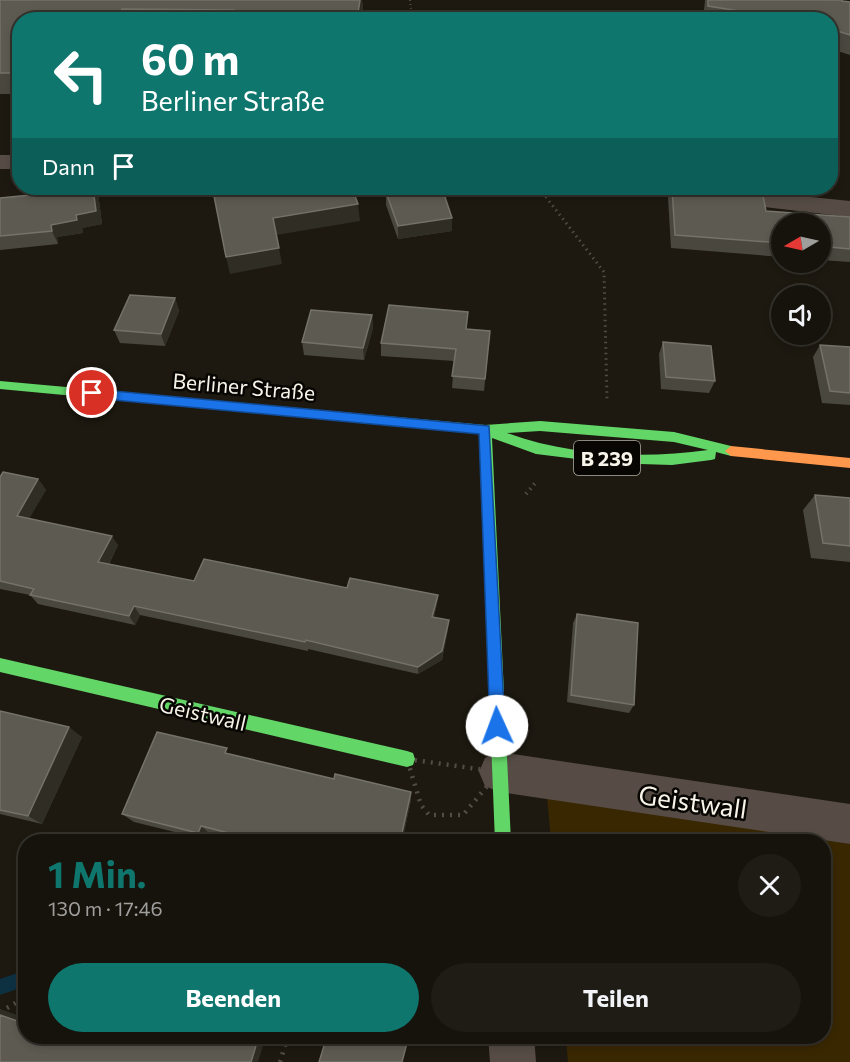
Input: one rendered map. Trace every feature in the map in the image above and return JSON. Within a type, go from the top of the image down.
[{"type":"main road","name":"Berliner Straße","points":[[0,385],[485,430],[540,426],[674,437],[734,452],[850,463]]},
{"type":"main road","name":"Berliner Straße","points":[[485,430],[536,449],[609,458],[672,460],[734,452]]},
{"type":"main road","points":[[485,430],[502,834]]},
{"type":"main road","name":"Geistwall","points":[[0,665],[407,759]]},
{"type":"street","points":[[723,195],[850,209]]},
{"type":"street","name":"Geistwall","points":[[500,772],[850,824]]},
{"type":"street","points":[[512,1044],[513,1062]]},
{"type":"path","points":[[544,195],[604,272],[608,432]]},
{"type":"path","points":[[520,500],[538,480]]},
{"type":"path","points":[[407,759],[421,805],[429,815],[464,815],[500,772]]},
{"type":"path","points":[[0,1012],[18,1002]]},
{"type":"path","points":[[280,1062],[286,1044]]},
{"type":"shaded area","points":[[547,797],[786,834],[550,834]]},
{"type":"shaded area","points":[[831,841],[850,844],[850,1062],[568,1062],[567,1044],[831,1044]]},
{"type":"building","points":[[0,0],[360,0],[358,12],[122,9],[121,12],[12,12],[12,73],[0,73]]},
{"type":"building","points":[[708,0],[842,0],[850,2],[850,35],[838,31],[838,12],[745,12],[708,6]]},
{"type":"building","points":[[31,195],[94,195],[96,211],[76,215],[77,220],[51,225],[52,231],[0,236],[0,198]]},
{"type":"building","points":[[355,195],[358,204],[273,218],[279,248],[226,257],[214,196]]},
{"type":"building","points":[[387,195],[444,195],[452,218],[398,226]]},
{"type":"building","points":[[672,195],[763,196],[766,211],[794,213],[771,213],[771,242],[675,235]]},
{"type":"building","points":[[831,216],[850,217],[850,249],[831,247]]},
{"type":"building","points":[[130,295],[175,298],[161,334],[114,330]]},
{"type":"building","points":[[389,305],[468,312],[466,329],[490,331],[485,379],[452,376],[456,349],[381,343]]},
{"type":"building","points":[[311,310],[372,315],[363,348],[302,342]]},
{"type":"building","points":[[663,342],[711,346],[715,381],[666,377]]},
{"type":"building","points":[[820,345],[850,347],[850,393],[830,391]]},
{"type":"building","points":[[3,472],[38,479],[17,516],[112,536],[98,562],[194,581],[204,559],[347,588],[350,578],[438,595],[432,617],[449,620],[442,651],[418,667],[306,640],[305,642],[134,606],[129,616],[30,595],[34,589],[0,581],[0,477]]},
{"type":"building","points":[[815,495],[850,498],[850,546],[823,543]]},
{"type":"building","points":[[577,614],[638,623],[634,705],[571,695]]},
{"type":"building","points":[[0,711],[69,727],[28,816],[0,810]]},
{"type":"building","points":[[157,732],[227,748],[225,753],[334,779],[335,774],[411,792],[402,834],[232,834],[201,826],[198,833],[122,814]]},
{"type":"building","points":[[0,1015],[18,1021],[18,1044],[257,1044],[251,1062],[0,1062]]},
{"type":"building","points":[[325,1044],[407,1044],[402,1062],[319,1062]]},
{"type":"waterway","points":[[0,987],[18,981]]},
{"type":"traffic: fast","points":[[0,385],[485,430],[540,426],[674,437],[731,451]]},
{"type":"traffic: fast","points":[[485,430],[503,834]]},
{"type":"traffic: fast","points":[[493,433],[536,449],[609,458],[672,460],[711,455]]},
{"type":"traffic: fast","points":[[0,665],[407,759]]},
{"type":"traffic: slow","points":[[731,451],[850,463]]},
{"type":"route","points":[[92,393],[485,430],[497,726]]}]
